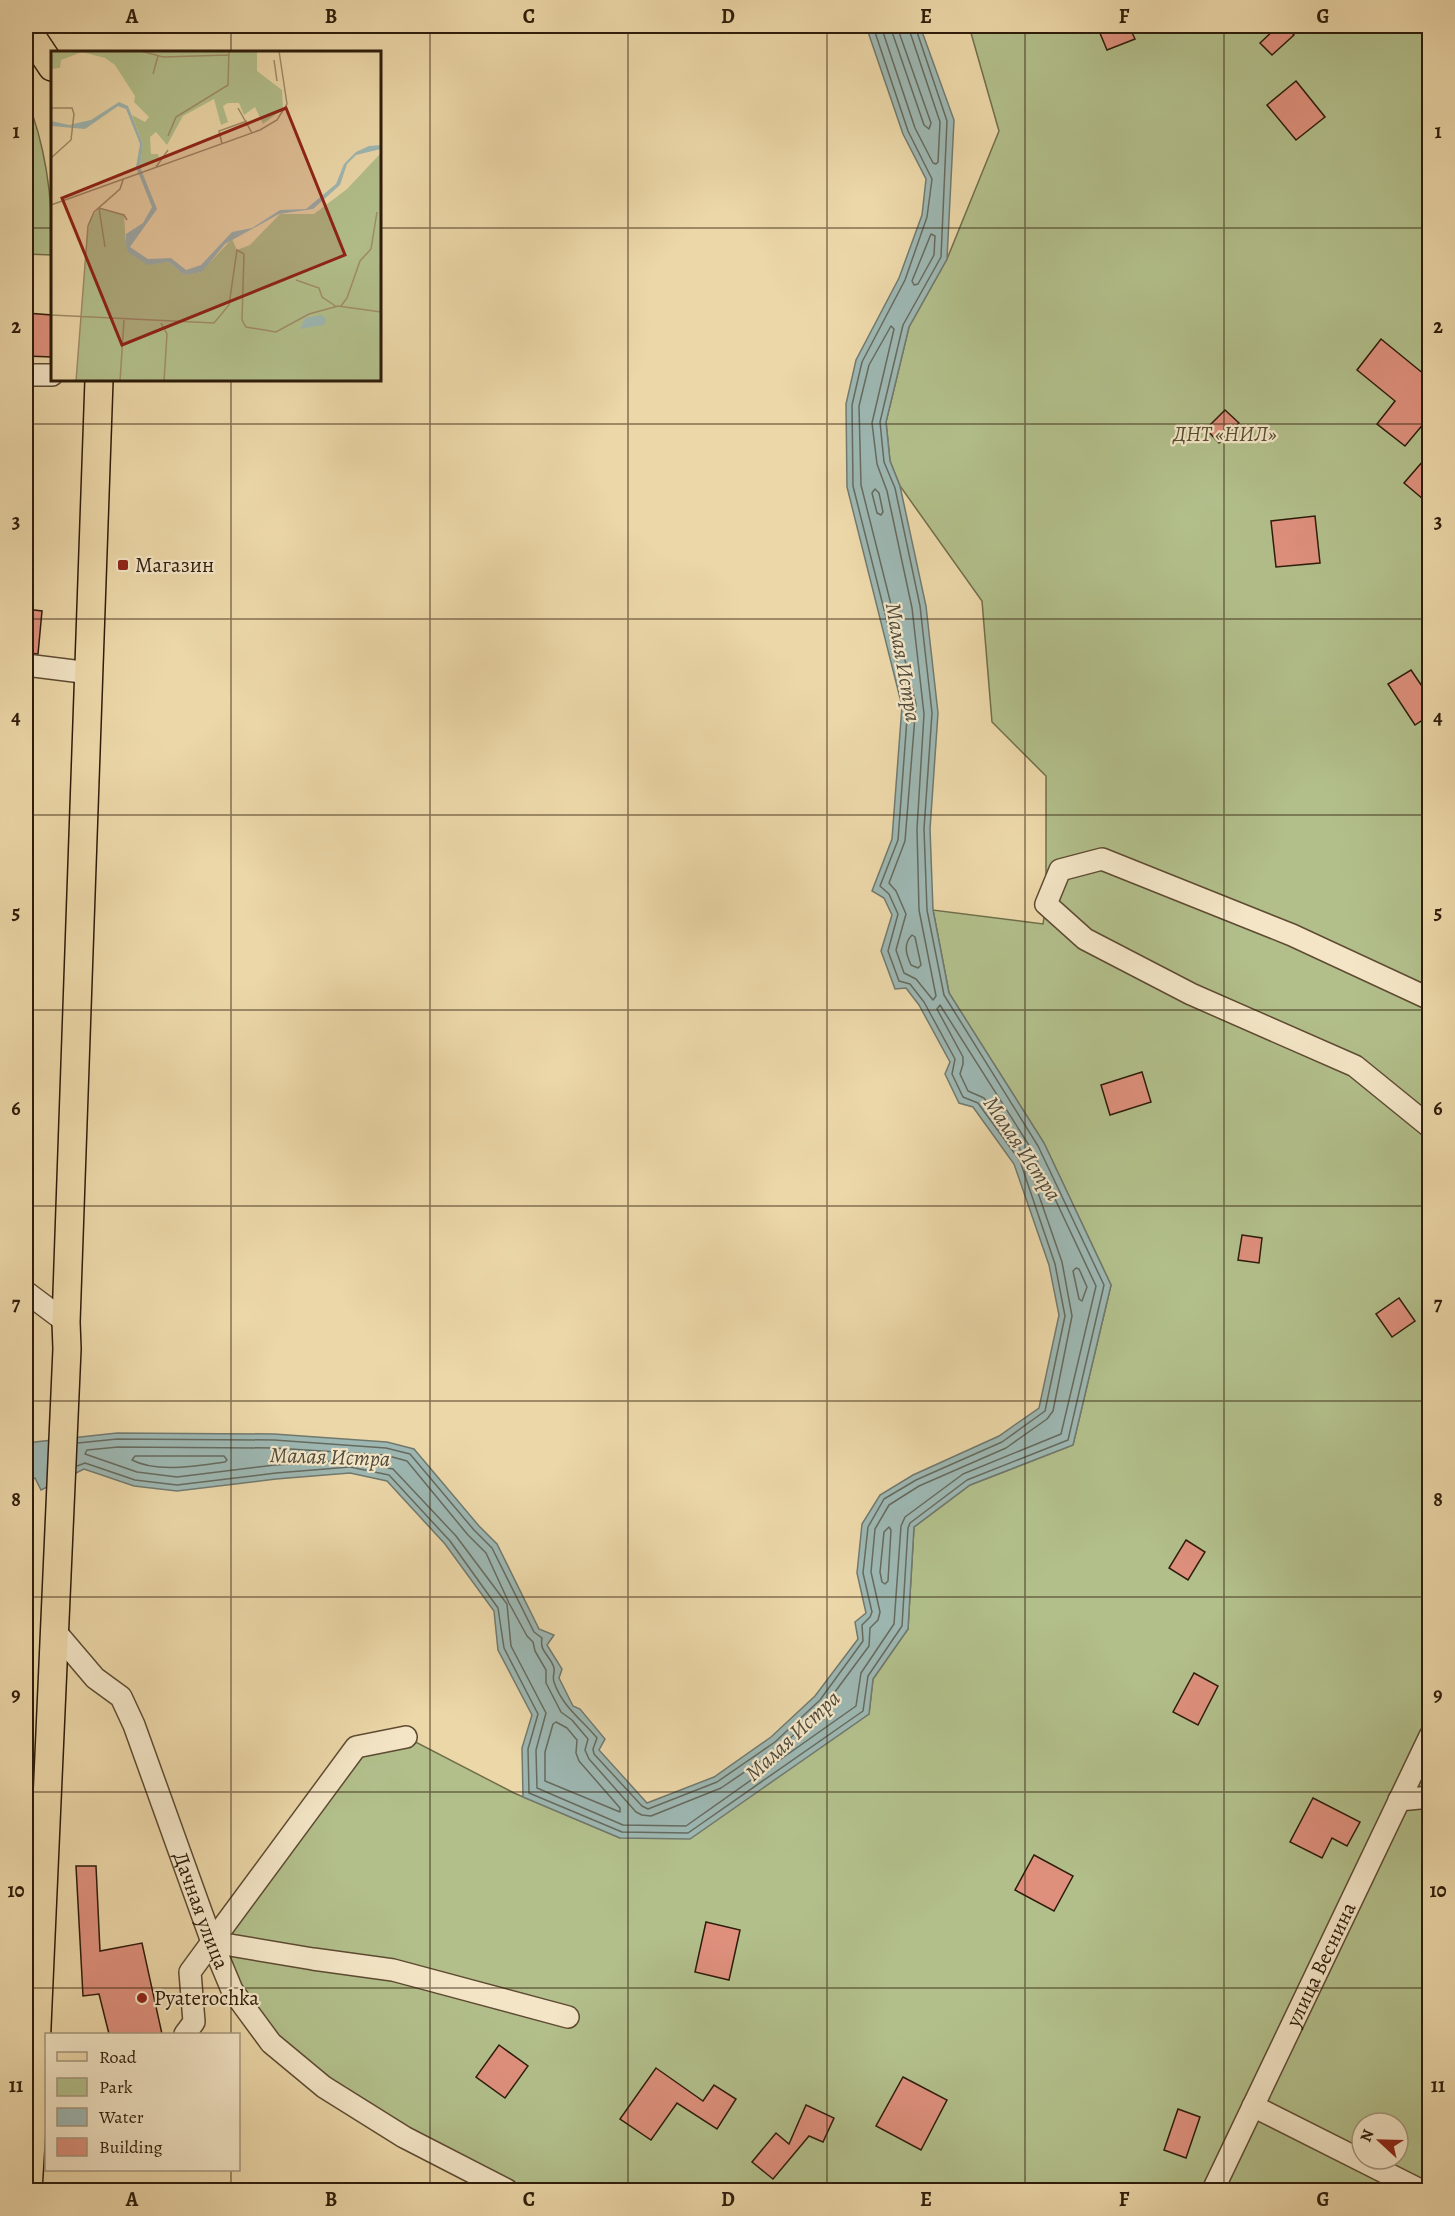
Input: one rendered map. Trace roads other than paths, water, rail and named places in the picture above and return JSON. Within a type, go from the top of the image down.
[{"type":"main road","points":[[26,28],[51,66]]},
{"type":"main road","points":[[28,2190],[56,1631],[57,1544],[67,1349],[66,1322],[99,381]]},
{"type":"street","points":[[26,375],[51,375]]},
{"type":"street","points":[[26,665],[90,673]]},
{"type":"street","points":[[1430,999],[1292,935],[1102,859],[1060,870],[1046,904],[1085,939],[1191,994],[1355,1066],[1430,1127]]},
{"type":"street","points":[[26,1292],[66,1322]]},
{"type":"street","name":"Дачная улица","points":[[56,1631],[95,1678],[121,1696],[134,1725],[212,1942],[232,1990],[271,2043],[324,2087],[405,2137],[507,2190]]},
{"type":"street","name":"улица Веснина","points":[[1213,2190],[1430,1736]]},
{"type":"street","points":[[186,2033],[194,2022],[190,1972],[356,1747],[406,1737]]},
{"type":"street","points":[[1399,1800],[1430,1797]]},
{"type":"street","points":[[212,1942],[393,1970],[568,2017]]},
{"type":"street","points":[[1253,2106],[1420,2190]]},
{"type":"water","name":"Малая Истра","points":[[866,26],[920,26],[954,120],[947,259],[909,327],[886,422],[890,461],[900,486],[926,606],[938,713],[930,829],[933,910],[949,993],[1044,1143],[1111,1285],[1073,1445],[970,1485],[914,1527],[908,1629],[873,1679],[869,1714],[690,1839],[620,1838],[523,1797],[522,1748],[532,1715],[498,1650],[494,1611],[445,1544],[387,1481],[350,1473],[177,1491],[134,1486],[84,1469],[41,1490],[35,1478],[26,1484],[26,1443],[117,1433],[274,1434],[387,1442],[414,1449],[497,1544],[539,1629],[554,1635],[547,1645],[562,1669],[559,1678],[573,1706],[580,1709],[605,1739],[599,1750],[647,1803],[714,1777],[771,1737],[815,1696],[858,1639],[855,1622],[866,1613],[857,1573],[862,1524],[880,1495],[913,1475],[999,1436],[1039,1408],[1059,1315],[1049,1265],[1014,1164],[973,1107],[959,1103],[945,1074],[950,1062],[919,1005],[906,988],[895,989],[881,951],[892,915],[884,898],[872,891],[892,839],[902,706],[847,487],[846,404],[856,360],[899,278],[922,215],[926,179],[903,134]]},
{"type":"place","name":"Магазин","points":[[123,565]]},
{"type":"place","name":"Pyaterochka","points":[[142,1998]]},
{"type":"park label","name":"ДНТ «НИЛ»","points":[[1225,434]]}]
